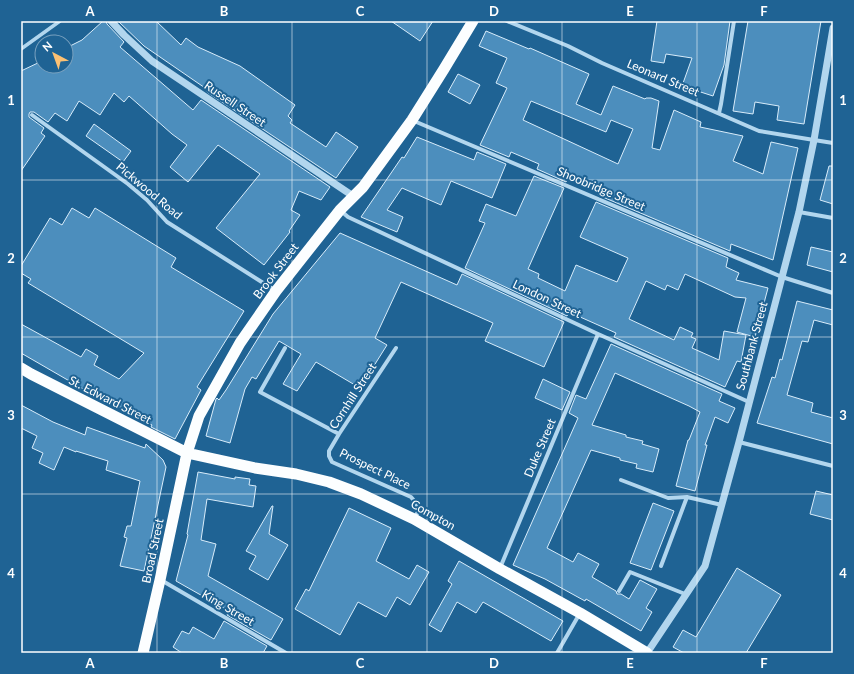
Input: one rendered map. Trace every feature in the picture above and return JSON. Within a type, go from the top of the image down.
[{"type":"highway","name":"Brook Street","points":[[187,454],[199,416],[240,343],[276,291],[340,210],[363,187],[412,120],[473,21]]},
{"type":"highway","name":"St. Edward Street","points":[[21,368],[187,454]]},
{"type":"highway","name":"Compton","points":[[187,454],[256,468],[296,474],[329,482],[362,494],[414,519],[580,613],[647,653]]},
{"type":"highway","name":"Broad Street","points":[[143,653],[187,454]]},
{"type":"street","points":[[21,49],[60,21]]},
{"type":"street","name":"Russell Street","points":[[111,21],[152,61],[353,196]]},
{"type":"street","name":"Leonard Street","points":[[507,21],[568,46],[602,63],[759,131],[833,142]]},
{"type":"street","points":[[719,113],[734,21]]},
{"type":"street","name":"Southbank Street","points":[[647,653],[705,566],[799,212],[814,140],[833,28]]},
{"type":"street","name":"Pickwood Road","points":[[32,114],[128,184],[147,200],[167,222],[276,291]]},
{"type":"street","name":"Shoobridge Street","points":[[412,120],[782,277],[833,293]]},
{"type":"street","name":"London Street","points":[[340,210],[348,217],[598,334],[749,402]]},
{"type":"street","points":[[799,212],[833,218]]},
{"type":"street","name":"Duke Street","points":[[500,569],[598,334]]},
{"type":"street","points":[[284,348],[260,392],[339,434]]},
{"type":"street","name":"Cornhill Street","points":[[329,456],[339,434],[396,348]]},
{"type":"street","points":[[739,442],[833,466]]},
{"type":"street","name":"Prospect Place","points":[[329,456],[332,462],[411,497],[419,510],[414,519]]},
{"type":"street","points":[[621,480],[668,498],[688,497],[722,505]]},
{"type":"street","points":[[661,566],[688,497]]},
{"type":"street","points":[[619,591],[630,572],[685,594]]},
{"type":"street","name":"King Street","points":[[160,580],[286,653]]},
{"type":"street","points":[[557,653],[580,613]]},
{"type":"building","points":[[103,21],[106,21],[124,42],[120,47],[193,110],[201,100],[330,187],[321,200],[299,191],[291,210],[300,215],[289,231],[290,232],[264,265],[216,228],[260,174],[218,145],[188,182],[170,167],[187,145],[172,134],[129,96],[124,102],[114,93],[100,115],[79,101],[67,121],[55,113],[48,122],[34,112],[30,112],[29,117],[44,128],[41,133],[45,136],[21,171],[21,71],[34,65],[34,74],[74,74],[74,44],[82,40]]},
{"type":"building","points":[[118,21],[156,21],[181,45],[186,38],[198,47],[240,66],[295,105],[288,116],[292,120],[290,123],[326,147],[336,132],[358,147],[336,178],[207,92],[208,90],[144,46]]},
{"type":"building","points":[[391,21],[433,21],[420,41]]},
{"type":"building","points":[[657,21],[730,21],[724,65],[713,96],[682,86],[692,58],[666,54],[664,63],[651,61]]},
{"type":"building","points":[[748,21],[821,21],[804,124],[777,120],[779,106],[755,102],[753,114],[733,111]]},
{"type":"building","points":[[486,31],[529,49],[530,48],[589,74],[576,104],[601,115],[613,86],[645,99],[651,98],[659,101],[652,148],[660,150],[674,110],[701,122],[700,127],[743,136],[733,161],[763,174],[771,142],[798,148],[773,260],[731,244],[730,251],[598,195],[600,192],[569,177],[566,182],[537,169],[539,164],[511,152],[509,157],[480,145],[507,88],[496,83],[507,58],[479,46]],"holes":[[[531,101],[606,132],[611,120],[633,129],[618,164],[523,120]]]},
{"type":"building","points":[[458,74],[480,85],[470,104],[448,92]]},
{"type":"building","points":[[94,124],[131,151],[123,162],[86,136]]},
{"type":"building","points":[[417,137],[474,160],[477,152],[506,164],[492,198],[451,181],[441,205],[402,188],[387,210],[403,217],[397,232],[361,217],[402,157],[404,158]]},
{"type":"building","points":[[829,166],[833,166],[833,204],[820,200]]},
{"type":"building","points":[[534,176],[564,188],[528,269],[539,274],[538,278],[565,291],[576,265],[617,282],[628,258],[580,237],[596,202],[728,258],[726,267],[739,273],[736,280],[768,288],[755,337],[737,332],[746,298],[735,297],[685,274],[678,290],[667,285],[665,290],[646,281],[629,319],[674,340],[680,327],[693,333],[691,337],[696,339],[692,348],[719,360],[724,331],[746,335],[741,362],[737,361],[725,387],[614,337],[616,333],[569,312],[567,316],[465,268],[485,223],[479,221],[486,204],[516,216]]},
{"type":"building","points":[[72,208],[89,218],[95,208],[176,258],[171,267],[244,311],[197,387],[201,390],[175,439],[151,427],[152,425],[86,388],[85,390],[21,353],[21,324],[81,357],[86,349],[98,356],[94,365],[119,379],[144,353],[28,283],[31,279],[21,273],[21,266],[50,218],[62,225]]},
{"type":"building","points":[[340,233],[457,285],[462,274],[564,322],[544,367],[485,341],[493,323],[401,282],[375,338],[387,345],[360,388],[316,362],[297,391],[283,384],[301,354],[279,341],[256,379],[252,377],[245,389],[230,443],[206,436],[216,399],[217,398],[219,400],[226,390],[273,314]]},
{"type":"building","points":[[811,247],[833,252],[833,272],[807,265]]},
{"type":"building","points":[[797,301],[833,310],[833,325],[814,320],[808,342],[802,341],[787,395],[813,403],[811,412],[833,418],[833,444],[757,423],[772,377],[775,378],[780,359],[782,360]]},
{"type":"building","points":[[611,344],[722,394],[719,401],[735,408],[728,423],[715,417],[705,445],[707,445],[695,491],[676,486],[688,440],[700,412],[615,373],[592,425],[626,435],[626,437],[643,441],[642,444],[659,449],[653,472],[636,468],[637,464],[591,450],[547,548],[573,562],[578,553],[599,564],[592,577],[616,591],[617,594],[621,594],[629,599],[640,580],[657,589],[646,608],[652,612],[641,631],[586,599],[585,601],[545,579],[513,565],[578,418],[569,413],[576,395],[586,399]]},
{"type":"building","points":[[543,379],[570,392],[562,410],[535,398]]},
{"type":"building","points":[[21,405],[53,422],[85,435],[87,427],[145,448],[146,444],[163,460],[166,467],[144,571],[120,566],[127,538],[124,537],[127,526],[131,526],[140,481],[106,470],[108,461],[64,447],[54,470],[39,463],[43,453],[32,448],[37,436],[21,428]]},
{"type":"building","points":[[198,472],[235,479],[235,477],[250,479],[249,485],[256,486],[253,507],[207,499],[201,540],[216,544],[208,576],[283,619],[271,640],[227,615],[229,611],[176,581],[188,535]]},
{"type":"building","points":[[816,491],[833,495],[833,520],[810,514]]},
{"type":"building","points":[[653,503],[674,511],[651,570],[630,563]]},
{"type":"building","points":[[272,506],[269,534],[288,545],[268,580],[249,569],[256,556],[246,551]]},
{"type":"building","points":[[349,508],[391,528],[376,561],[409,579],[417,565],[429,572],[410,605],[397,597],[386,617],[358,602],[340,635],[295,609],[306,589],[309,591]]},
{"type":"building","points":[[459,561],[563,621],[551,641],[483,602],[476,613],[457,602],[441,632],[429,625],[452,584],[448,581]]},
{"type":"building","points":[[737,568],[781,595],[746,653],[684,653],[673,647],[683,630],[696,637]]},
{"type":"building","points":[[224,621],[267,646],[263,653],[182,653],[173,647],[182,631],[189,634],[193,627],[214,639]]}]
